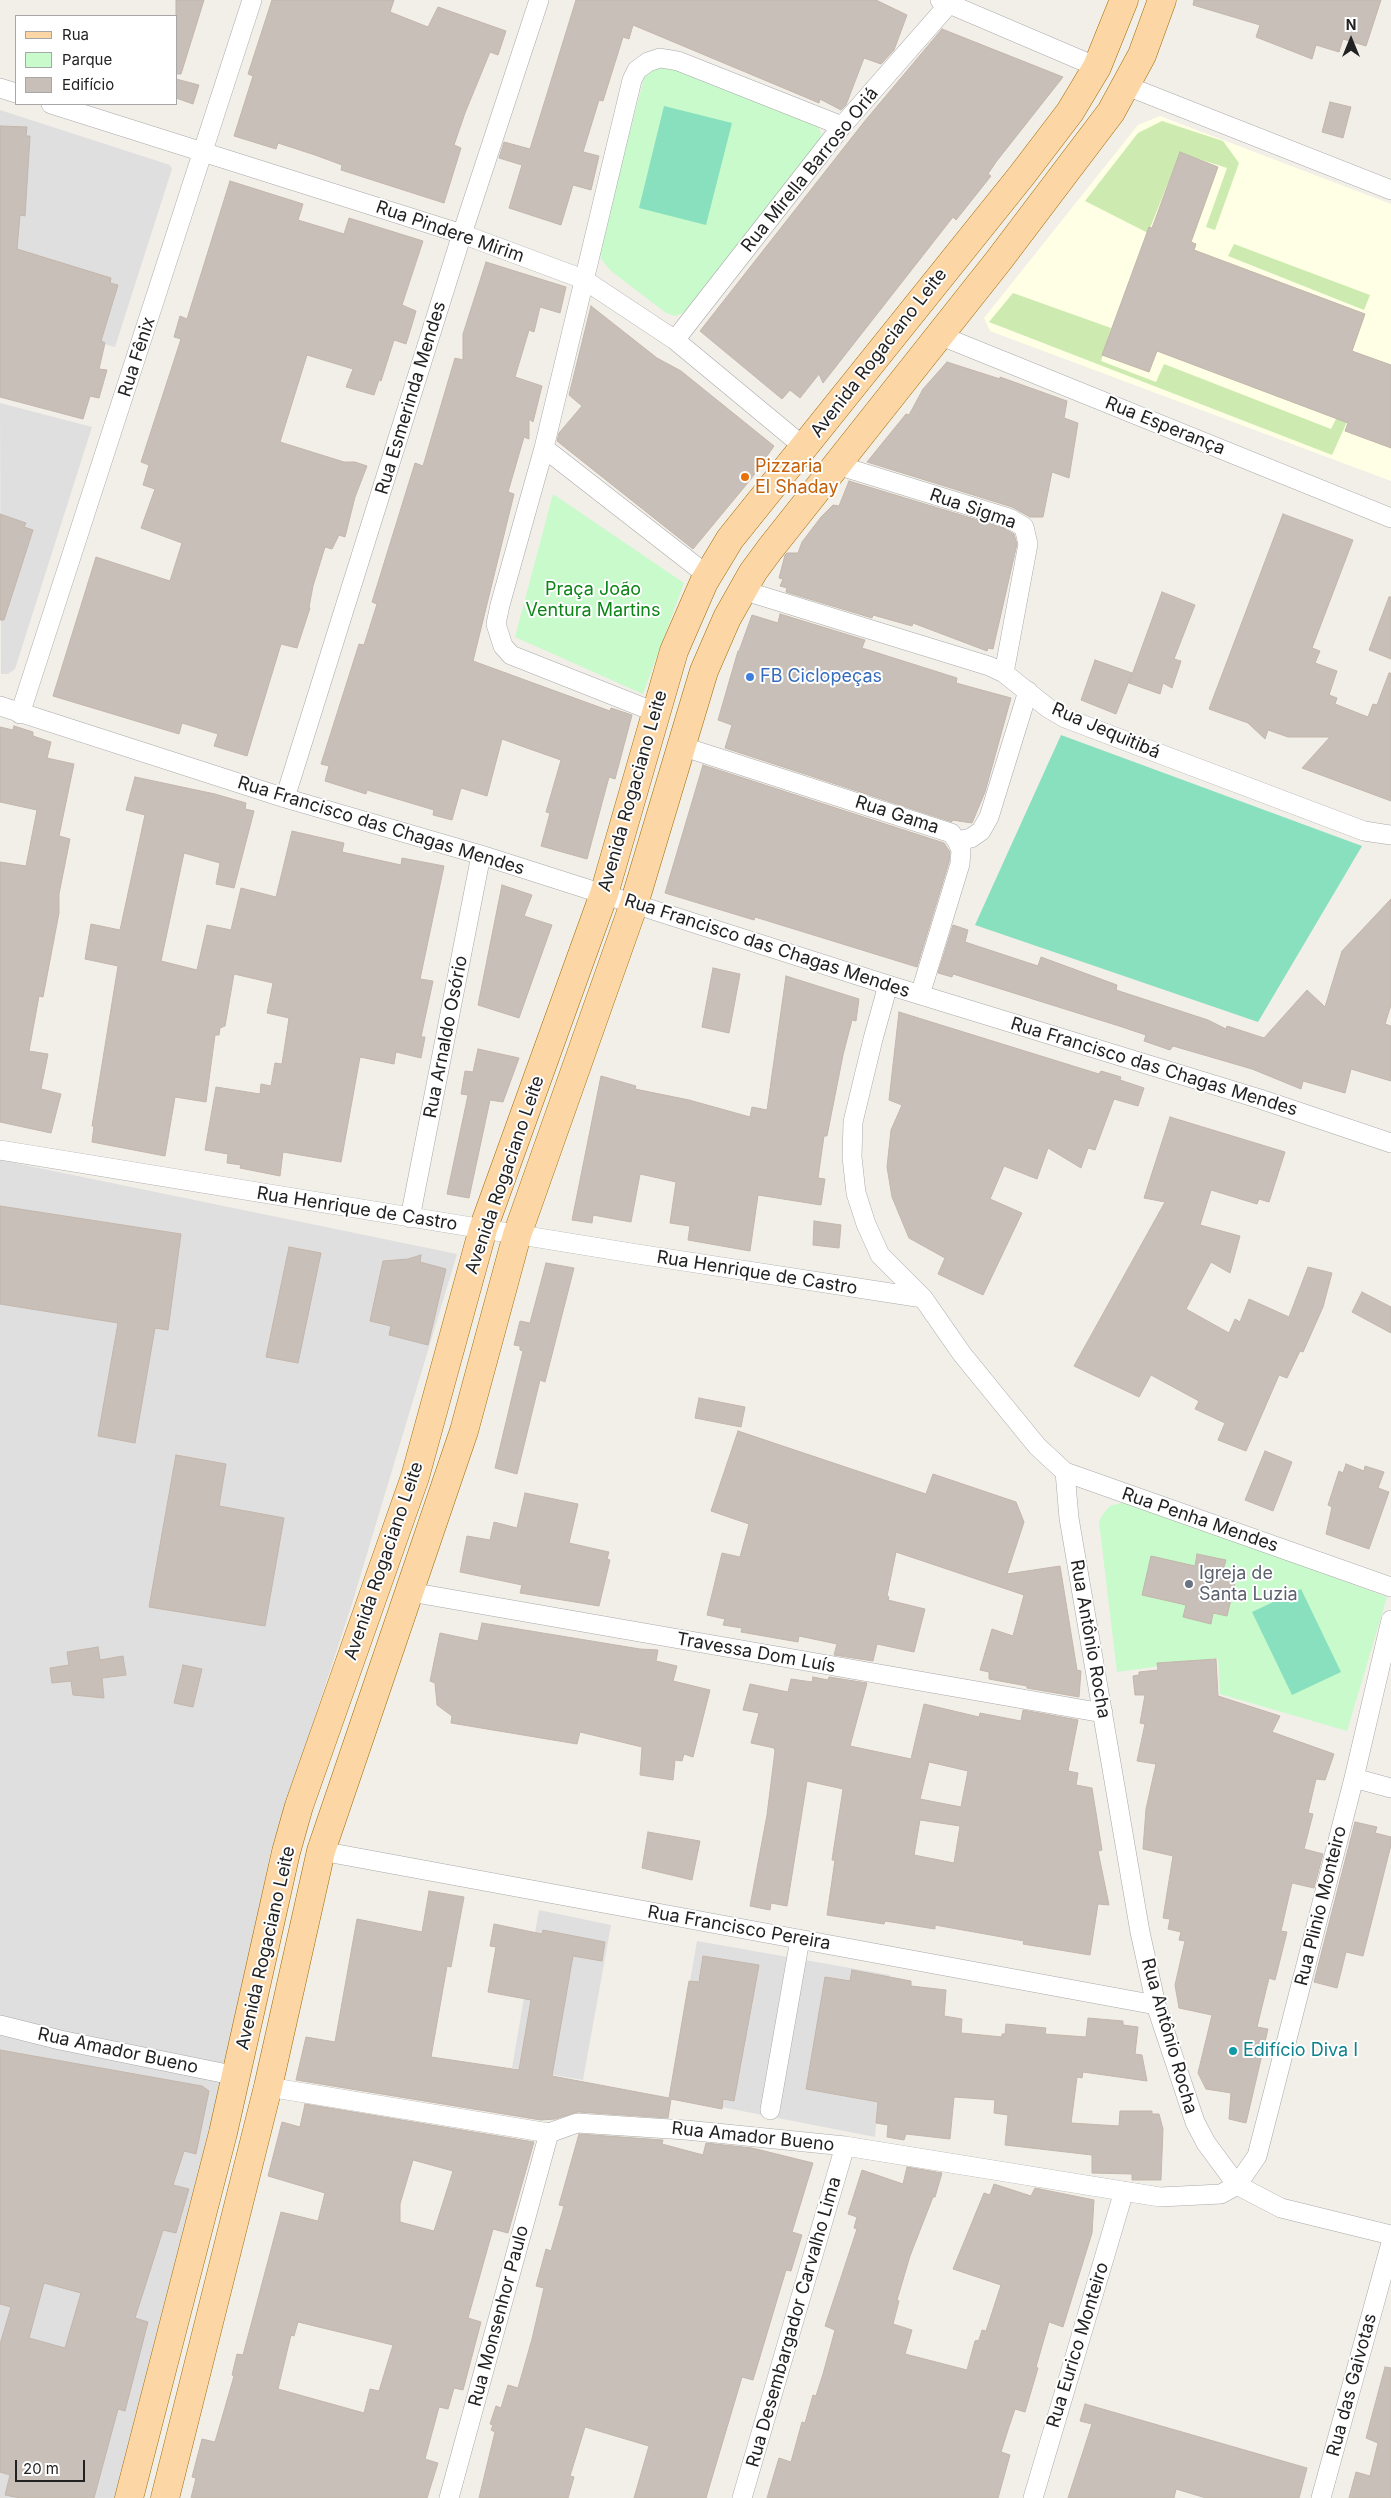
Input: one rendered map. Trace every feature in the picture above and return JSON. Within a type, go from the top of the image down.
[{"type":"main road","name":"Avenida Rogaciano Leite","points":[[129,2498],[237,2076],[286,1852],[299,1806],[415,1477],[483,1229],[604,894],[674,651],[707,575],[730,539],[1022,175],[1070,112],[1097,67],[1124,0]]},
{"type":"main road","name":"Avenida Rogaciano Leite","points":[[165,2498],[268,2087],[321,1851],[464,1431],[517,1235],[634,904],[704,671],[727,618],[742,590],[770,549],[1094,137],[1127,86],[1142,55],[1162,0]]},
{"type":"street","name":"Rua Fênix","points":[[20,714],[252,0]]},
{"type":"street","name":"Rua Esmerinda Mendes","points":[[286,798],[462,234],[539,0]]},
{"type":"street","points":[[944,2],[1097,67]]},
{"type":"street","name":"Rua Mirella Barroso Oriá","points":[[675,340],[842,126],[944,2]]},
{"type":"street","points":[[655,712],[511,655],[503,646],[496,624],[544,448],[632,80],[637,70],[648,62],[660,58],[678,61],[842,126]]},
{"type":"street","points":[[1127,86],[1391,190]]},
{"type":"street","points":[[0,88],[15,93]]},
{"type":"street","name":"Rua Pindere Mirim","points":[[54,105],[462,234],[583,279],[675,340],[804,447]]},
{"type":"street","name":"Rua Esperança","points":[[939,335],[1391,518]]},
{"type":"street","points":[[544,448],[707,575]]},
{"type":"street","name":"Rua Sigma","points":[[837,464],[1009,518],[1024,527],[1028,544],[1004,673]]},
{"type":"street","name":"Rua Jequitibá","points":[[742,590],[979,663],[1004,673],[1048,708],[1072,720],[1364,831],[1391,835]]},
{"type":"street","points":[[957,841],[971,838],[981,831],[988,817],[1028,691]]},
{"type":"street","name":"Rua Francisco das Chagas Mendes","points":[[0,706],[286,798],[482,856],[920,995],[1260,1099],[1391,1143]]},
{"type":"street","name":"Rua Gama","points":[[680,746],[951,833],[961,850],[960,864],[920,995]]},
{"type":"street","name":"Rua Arnaldo Osório","points":[[410,1218],[482,856]]},
{"type":"street","points":[[888,985],[873,1039],[854,1122],[852,1157],[856,1193],[866,1224],[880,1255],[922,1298],[962,1354],[1031,1438],[1065,1472]]},
{"type":"street","name":"Rua Henrique de Castro","points":[[0,1150],[410,1218],[922,1298]]},
{"type":"street","name":"Rua Penha Mendes","points":[[1065,1472],[1391,1587]]},
{"type":"street","name":"Rua Antônio Rocha","points":[[1065,1472],[1069,1518],[1140,1932],[1156,2005],[1195,2122],[1206,2143],[1237,2185],[1281,2208],[1391,2235]]},
{"type":"street","name":"Travessa Dom Luís","points":[[410,1592],[1102,1713]]},
{"type":"street","name":"Rua Plinio Monteiro","points":[[1237,2185],[1258,2156],[1354,1778],[1391,1620]]},
{"type":"street","points":[[1354,1778],[1391,1788]]},
{"type":"street","name":"Rua Francisco Pereira","points":[[321,1851],[1156,2005]]},
{"type":"street","points":[[770,2110],[800,1939]]},
{"type":"street","name":"Rua Amador Bueno","points":[[0,2025],[60,2040],[237,2076]]},
{"type":"street","name":"Rua Amador Bueno","points":[[268,2087],[549,2133],[578,2123],[686,2130],[845,2146],[1160,2197],[1221,2194],[1237,2185]]},
{"type":"street","name":"Rua Monsenhor Paulo","points":[[449,2498],[549,2133]]},
{"type":"street","name":"Rua Desembargador Carvalho Lima","points":[[742,2498],[845,2146]]},
{"type":"street","name":"Rua Eurico Monteiro","points":[[1033,2498],[1124,2191]]},
{"type":"street","name":"Rua das Gaivotas","points":[[1321,2498],[1391,2243]]},
{"type":"shaded area","points":[[0,110],[170,165],[172,169],[115,347],[0,315]]},
{"type":"shaded area","points":[[1160,116],[1391,204],[1391,481],[990,331],[984,318],[1138,125]]},
{"type":"shaded area","points":[[0,403],[92,427],[15,669],[8,674],[1,674]]},
{"type":"shaded area","points":[[0,1160],[457,1254],[351,1607],[271,1850],[226,2068],[116,2498],[0,2498]]},
{"type":"shaded area","points":[[539,1910],[611,1925],[583,2080],[512,2068]]},
{"type":"shaded area","points":[[697,1941],[890,1975],[875,2137],[670,2097]]},
{"type":"green space","points":[[669,63],[818,125],[821,133],[821,141],[688,311],[675,316],[666,313],[611,271],[601,259],[599,249],[644,78],[649,67]]},
{"type":"green space","points":[[664,106],[732,123],[706,225],[639,208]]},
{"type":"green space","points":[[1162,121],[1223,141],[1239,163],[1215,230],[1206,227],[1227,168],[1180,153],[1148,233],[1085,201],[1138,133]]},
{"type":"green space","points":[[1234,244],[1370,295],[1364,310],[1228,256]]},
{"type":"green space","points":[[1013,293],[1111,328],[1101,361],[1156,382],[1164,364],[1331,429],[1347,397],[1356,402],[1332,455],[989,322]]},
{"type":"green space","name":"Praça João Ventura Martins","points":[[553,494],[684,583],[643,694],[515,637]]},
{"type":"green space","points":[[1061,735],[1362,846],[1258,1022],[975,925]]},
{"type":"green space","points":[[1125,1502],[1136,1504],[1387,1597],[1347,1731],[1220,1694],[1218,1658],[1117,1672],[1099,1522],[1110,1506]]},
{"type":"green space","points":[[1301,1589],[1341,1672],[1292,1695],[1252,1612]]},
{"type":"building","points":[[176,0],[204,0],[181,74],[178,74],[178,15],[176,15]]},
{"type":"building","points":[[272,0],[394,0],[390,12],[428,27],[438,7],[506,31],[498,55],[490,52],[465,113],[454,145],[461,148],[444,203],[341,170],[342,165],[278,143],[276,149],[234,136],[253,76],[248,74]]},
{"type":"building","points":[[576,0],[876,0],[907,15],[894,50],[881,64],[864,58],[846,105],[841,110],[820,99],[819,103],[633,25],[629,39],[623,37],[603,101],[599,100],[583,152],[599,156],[591,190],[573,185],[561,225],[509,208],[522,165],[499,158],[504,142],[530,149]]},
{"type":"building","points":[[1194,0],[1381,0],[1366,46],[1343,39],[1339,52],[1316,45],[1312,59],[1256,37],[1260,25],[1193,5]]},
{"type":"building","points":[[942,29],[1063,77],[996,162],[988,174],[991,176],[956,220],[953,217],[823,383],[819,374],[800,398],[790,390],[782,399],[700,331],[864,122]]},
{"type":"building","points":[[178,80],[199,85],[193,104],[178,99]]},
{"type":"building","points":[[1330,102],[1351,107],[1343,138],[1322,132]]},
{"type":"building","points":[[0,126],[27,127],[26,136],[30,136],[25,216],[20,215],[17,249],[111,278],[110,283],[118,285],[101,341],[105,343],[99,369],[107,370],[99,398],[90,396],[83,419],[0,397]]},
{"type":"building","points":[[1180,152],[1218,167],[1191,242],[1196,244],[1194,250],[1365,314],[1352,351],[1391,365],[1391,448],[1345,431],[1348,423],[1157,351],[1149,372],[1102,355],[1149,227],[1152,228]]},
{"type":"building","points":[[230,181],[303,204],[298,220],[344,234],[349,218],[423,241],[402,305],[416,311],[406,344],[394,340],[381,381],[379,380],[374,395],[346,387],[353,369],[307,355],[280,442],[344,462],[355,462],[367,466],[355,497],[345,537],[339,535],[332,549],[325,547],[313,586],[310,608],[297,648],[281,644],[247,756],[214,746],[218,734],[182,723],[179,734],[53,696],[96,557],[170,581],[182,543],[141,528],[155,489],[143,485],[149,465],[141,462],[181,339],[174,337],[180,316],[187,319]]},
{"type":"building","points":[[486,262],[566,287],[560,313],[540,307],[534,332],[529,330],[515,377],[542,386],[533,422],[529,419],[529,439],[524,437],[508,492],[514,494],[473,661],[610,711],[611,708],[632,715],[615,779],[609,777],[587,859],[541,846],[550,813],[546,812],[561,760],[502,739],[487,796],[461,788],[452,820],[433,815],[434,810],[367,790],[366,794],[325,781],[329,766],[321,764],[359,644],[364,645],[377,604],[372,602],[415,463],[423,466],[455,358],[463,360],[463,334]]},
{"type":"building","points":[[591,306],[657,358],[681,371],[774,446],[751,479],[693,549],[557,441],[559,433],[582,406],[569,395]]},
{"type":"building","points":[[947,362],[1000,379],[1000,377],[1067,401],[1064,418],[1078,423],[1069,478],[1052,472],[1043,517],[1030,517],[1012,507],[867,462],[906,414],[909,415],[923,389]]},
{"type":"building","points":[[849,481],[1004,528],[1014,534],[1017,544],[993,649],[988,648],[987,651],[913,623],[912,626],[873,615],[872,618],[786,592],[787,588],[780,586],[783,579],[779,578],[785,555],[787,553],[798,553],[802,542],[821,517],[833,505],[839,506]]},
{"type":"building","points":[[0,514],[26,523],[24,527],[33,530],[4,620],[0,620]]},
{"type":"building","points":[[1283,514],[1353,540],[1312,648],[1320,651],[1315,663],[1337,671],[1329,695],[1337,698],[1335,704],[1368,717],[1373,704],[1377,705],[1389,673],[1391,673],[1391,801],[1302,768],[1330,737],[1288,737],[1268,730],[1265,739],[1248,723],[1209,709]]},
{"type":"building","points":[[1162,592],[1195,605],[1174,659],[1181,661],[1172,688],[1163,683],[1160,694],[1129,683]]},
{"type":"building","points":[[1389,597],[1391,597],[1391,659],[1369,650]]},
{"type":"building","points":[[780,614],[865,640],[862,648],[957,678],[956,683],[1011,698],[985,792],[972,823],[952,820],[952,822],[725,748],[732,725],[718,720],[738,651],[752,615],[778,623]]},
{"type":"building","points":[[1095,660],[1132,673],[1116,714],[1081,700]]},
{"type":"building","points":[[14,726],[33,732],[33,736],[51,742],[47,758],[74,764],[59,836],[70,839],[59,894],[59,913],[43,997],[39,996],[29,1051],[48,1054],[41,1089],[61,1094],[51,1133],[0,1122],[0,862],[26,866],[37,810],[0,802],[0,727],[13,730]]},
{"type":"building","points":[[703,765],[944,843],[950,852],[949,862],[917,967],[755,917],[754,920],[665,893]]},
{"type":"building","points":[[135,777],[215,794],[246,803],[245,809],[254,811],[234,888],[216,884],[220,863],[184,853],[161,961],[197,970],[207,925],[231,930],[241,888],[276,897],[292,831],[344,843],[342,852],[401,865],[402,858],[444,866],[420,979],[433,981],[421,1037],[425,1037],[421,1058],[396,1052],[394,1064],[360,1057],[341,1162],[283,1152],[280,1176],[240,1168],[241,1165],[227,1163],[228,1154],[205,1150],[216,1087],[260,1094],[261,1084],[271,1086],[275,1063],[282,1064],[289,1018],[267,1013],[273,983],[234,974],[225,1026],[220,1028],[219,1035],[215,1035],[206,1102],[175,1097],[165,1156],[92,1142],[94,1126],[92,1126],[118,966],[85,959],[91,924],[120,930],[145,815],[126,810]]},
{"type":"building","points":[[502,885],[532,895],[524,916],[552,925],[519,1018],[478,1005]]},
{"type":"building","points":[[1391,899],[1391,1005],[1385,1024],[1391,1026],[1391,1081],[1351,1069],[1345,1093],[1303,1081],[1301,1089],[1252,1069],[1173,1046],[1170,1050],[1144,1041],[1146,1035],[1119,1026],[953,974],[952,977],[938,973],[953,925],[968,930],[965,942],[1038,966],[1041,957],[1117,985],[1116,990],[1208,1020],[1226,1029],[1227,1026],[1264,1038],[1307,990],[1325,1007],[1342,951]]},
{"type":"building","points":[[713,968],[740,974],[729,1033],[702,1027]]},
{"type":"building","points":[[786,976],[859,999],[856,1021],[852,1020],[843,1055],[827,1136],[824,1136],[818,1178],[825,1179],[821,1205],[758,1195],[750,1251],[688,1240],[690,1226],[670,1223],[676,1182],[640,1174],[631,1222],[593,1215],[592,1223],[572,1220],[601,1076],[636,1086],[635,1089],[689,1100],[750,1117],[752,1107],[767,1110]]},
{"type":"building","points":[[899,1012],[1099,1074],[1101,1071],[1121,1077],[1120,1080],[1144,1088],[1138,1106],[1114,1099],[1095,1150],[1088,1148],[1081,1168],[1048,1148],[1037,1179],[1004,1166],[990,1199],[1022,1213],[983,1295],[938,1274],[945,1258],[909,1238],[892,1197],[887,1167],[891,1130],[902,1105],[889,1100]]},
{"type":"building","points":[[478,1049],[519,1058],[503,1102],[490,1100],[469,1198],[447,1194],[468,1095],[461,1094],[465,1071],[473,1072]]},
{"type":"building","points":[[1170,1117],[1285,1152],[1269,1202],[1259,1199],[1257,1204],[1211,1190],[1200,1225],[1240,1236],[1230,1273],[1211,1262],[1186,1309],[1229,1333],[1235,1319],[1240,1322],[1249,1299],[1289,1317],[1308,1267],[1332,1273],[1323,1307],[1303,1352],[1300,1351],[1287,1378],[1279,1375],[1246,1451],[1218,1440],[1225,1423],[1195,1409],[1199,1401],[1151,1375],[1139,1397],[1074,1366],[1165,1202],[1144,1198]]},
{"type":"building","points":[[0,1206],[181,1234],[168,1330],[155,1328],[135,1443],[98,1436],[118,1323],[0,1304]]},
{"type":"building","points":[[814,1221],[841,1225],[839,1248],[813,1245]]},
{"type":"building","points":[[289,1247],[321,1253],[298,1363],[266,1357]]},
{"type":"building","points":[[421,1255],[420,1262],[446,1269],[428,1345],[389,1335],[391,1326],[370,1321],[383,1261],[408,1259]]},
{"type":"building","points":[[546,1263],[574,1268],[545,1382],[540,1380],[517,1474],[495,1468],[523,1351],[520,1350],[520,1346],[514,1345],[520,1321],[530,1323]]},
{"type":"building","points":[[1362,1292],[1391,1307],[1391,1333],[1352,1312]]},
{"type":"building","points":[[699,1398],[745,1407],[741,1427],[695,1418]]},
{"type":"building","points":[[738,1431],[926,1494],[933,1474],[1016,1502],[1024,1522],[1007,1574],[1060,1566],[1077,1670],[1081,1671],[1079,1697],[989,1679],[989,1672],[980,1670],[992,1629],[1013,1636],[1024,1595],[896,1552],[887,1596],[889,1597],[888,1600],[925,1609],[914,1652],[877,1644],[873,1661],[834,1655],[837,1644],[799,1636],[798,1642],[741,1632],[742,1628],[723,1625],[725,1619],[707,1615],[722,1553],[740,1557],[749,1524],[711,1511]]},
{"type":"building","points":[[1265,1451],[1292,1462],[1273,1511],[1245,1500]]},
{"type":"building","points":[[176,1455],[226,1464],[219,1506],[284,1518],[265,1626],[149,1607]]},
{"type":"building","points":[[1346,1464],[1364,1471],[1365,1466],[1384,1472],[1378,1488],[1389,1492],[1369,1549],[1326,1534],[1332,1507],[1328,1505],[1339,1471],[1343,1473]]},
{"type":"building","points":[[525,1493],[578,1504],[569,1543],[609,1552],[607,1559],[610,1560],[599,1606],[520,1593],[522,1585],[460,1572],[467,1536],[490,1540],[494,1522],[517,1528]]},
{"type":"building","name":"Igreja de Santa Luzia","points":[[1197,1554],[1226,1560],[1223,1570],[1237,1574],[1227,1616],[1213,1613],[1211,1624],[1183,1617],[1186,1605],[1142,1595],[1151,1556],[1195,1566]]},
{"type":"building","points":[[482,1623],[640,1649],[658,1650],[656,1661],[677,1666],[673,1681],[710,1690],[693,1757],[684,1754],[682,1761],[675,1760],[673,1780],[640,1775],[642,1747],[580,1732],[577,1744],[451,1723],[452,1716],[437,1705],[435,1683],[430,1681],[440,1633],[478,1641]]},
{"type":"building","points":[[98,1647],[100,1660],[123,1656],[126,1675],[102,1678],[104,1698],[73,1695],[71,1681],[52,1683],[50,1668],[69,1665],[67,1652]]},
{"type":"building","points":[[1216,1659],[1218,1696],[1280,1716],[1272,1732],[1334,1754],[1325,1780],[1316,1779],[1308,1813],[1313,1814],[1304,1849],[1323,1854],[1314,1888],[1292,1883],[1281,1931],[1287,1932],[1275,1980],[1269,1978],[1257,2027],[1268,2029],[1246,2123],[1229,2119],[1231,2093],[1206,2089],[1198,2073],[1212,2015],[1179,2008],[1175,1985],[1185,1941],[1179,1940],[1181,1932],[1168,1929],[1170,1919],[1163,1918],[1173,1856],[1143,1849],[1146,1809],[1156,1764],[1137,1761],[1145,1724],[1140,1723],[1145,1695],[1135,1695],[1133,1676],[1139,1675],[1139,1672],[1158,1670],[1157,1663]]},
{"type":"building","points":[[183,1665],[202,1669],[193,1707],[174,1703]]},
{"type":"building","points":[[813,1677],[828,1680],[829,1677],[867,1683],[850,1746],[911,1759],[924,1704],[979,1717],[980,1713],[1021,1721],[1023,1710],[1078,1720],[1068,1771],[1078,1773],[1076,1785],[1092,1788],[1102,1850],[1098,1851],[1109,1905],[1098,1904],[1090,1955],[1023,1944],[1024,1941],[935,1925],[935,1929],[885,1921],[884,1924],[827,1915],[835,1860],[832,1860],[843,1789],[807,1781],[787,1906],[771,1903],[770,1910],[750,1906],[767,1815],[775,1751],[774,1748],[751,1743],[759,1713],[743,1710],[750,1684],[788,1692],[791,1679],[812,1682]],"holes":[[[929,1762],[968,1771],[961,1807],[920,1799]],[[920,1820],[960,1826],[954,1863],[914,1855]]]},
{"type":"building","points":[[1355,1822],[1377,1827],[1375,1833],[1391,1837],[1391,1845],[1363,1956],[1346,1952],[1337,1988],[1314,1982]]},
{"type":"building","points":[[648,1832],[700,1841],[692,1880],[642,1868]]},
{"type":"building","points":[[429,1891],[464,1897],[451,1967],[447,1966],[431,2057],[519,2070],[531,2000],[488,1992],[496,1947],[490,1946],[494,1924],[542,1934],[543,1930],[605,1942],[602,1961],[573,1956],[552,2076],[669,2098],[689,1981],[699,1982],[703,1956],[759,1965],[734,2101],[723,2099],[722,2109],[671,2099],[668,2118],[578,2112],[555,2119],[541,2120],[296,2080],[306,2037],[335,2042],[357,1919],[422,1932]]},
{"type":"building","points":[[852,1970],[911,1981],[911,1986],[946,1990],[944,2016],[962,2019],[961,2033],[1002,2037],[1002,2034],[1005,2034],[1006,2024],[1046,2028],[1045,2034],[1086,2037],[1088,2018],[1123,2021],[1123,2025],[1138,2027],[1135,2054],[1142,2055],[1147,2081],[1083,2072],[1082,2078],[1077,2077],[1071,2123],[1119,2126],[1120,2111],[1152,2111],[1152,2114],[1159,2114],[1163,2129],[1161,2180],[1132,2180],[1132,2174],[1092,2173],[1092,2155],[1005,2145],[1008,2115],[994,2113],[995,2100],[954,2097],[950,2139],[906,2134],[904,2140],[887,2137],[888,2125],[876,2123],[878,2102],[806,2089],[825,1977],[850,1981]]},
{"type":"building","points":[[0,2050],[202,2086],[209,2091],[196,2154],[184,2151],[173,2185],[189,2189],[176,2233],[163,2230],[135,2318],[148,2322],[125,2411],[118,2409],[94,2498],[20,2498],[5,2495],[10,2475],[0,2472],[0,2344],[11,2307],[0,2304]],"holes":[[[44,2283],[81,2293],[65,2348],[29,2338]]]},
{"type":"building","points":[[305,2104],[534,2142],[508,2233],[493,2229],[468,2318],[481,2322],[463,2390],[454,2388],[448,2409],[439,2407],[425,2459],[438,2463],[427,2498],[191,2498],[196,2478],[192,2477],[202,2439],[215,2442],[234,2376],[232,2375],[237,2354],[243,2355],[281,2212],[318,2221],[325,2193],[268,2176],[282,2122],[300,2127]],"holes":[[[413,2160],[453,2171],[434,2231],[400,2222],[400,2204]],[[298,2322],[393,2345],[379,2391],[370,2389],[364,2413],[278,2389],[291,2335],[294,2336]]]},
{"type":"building","points":[[579,2134],[663,2140],[662,2144],[703,2155],[706,2143],[752,2148],[813,2163],[792,2232],[802,2235],[791,2271],[786,2270],[753,2380],[742,2377],[706,2498],[634,2498],[649,2446],[585,2427],[570,2476],[574,2477],[568,2498],[479,2498],[495,2432],[491,2430],[493,2425],[490,2424],[496,2406],[501,2408],[508,2385],[518,2388],[544,2288],[536,2286],[546,2249],[551,2251],[564,2206],[559,2205]]},
{"type":"building","points":[[907,2167],[942,2173],[935,2197],[933,2197],[910,2256],[897,2300],[899,2301],[893,2324],[912,2330],[905,2354],[967,2370],[975,2341],[979,2340],[982,2330],[986,2331],[1001,2285],[953,2269],[984,2193],[990,2195],[994,2184],[1031,2196],[1035,2188],[1094,2200],[1092,2233],[1063,2327],[1049,2322],[1025,2412],[1015,2409],[1008,2430],[1001,2452],[1010,2455],[998,2498],[767,2498],[779,2458],[791,2462],[802,2422],[805,2423],[813,2395],[816,2396],[823,2374],[835,2330],[825,2326],[857,2229],[854,2228],[857,2217],[848,2214],[862,2170],[903,2184]]},
{"type":"building","points":[[1385,2367],[1391,2368],[1391,2498],[1349,2498],[1356,2472],[1370,2476],[1378,2443],[1366,2438]]},
{"type":"building","points":[[1085,2404],[1307,2468],[1299,2498],[1206,2498],[1176,2489],[1174,2498],[1068,2498],[1092,2424],[1080,2421]]},
{"type":"place","name":"Pizzaria El Shaday","points":[[745,477]]},
{"type":"place","name":"FB Ciclopeças","points":[[750,677]]},
{"type":"place","name":"Igreja de Santa Luzia","points":[[1189,1584]]},
{"type":"place","name":"Edifício Diva I","points":[[1233,2051]]}]
